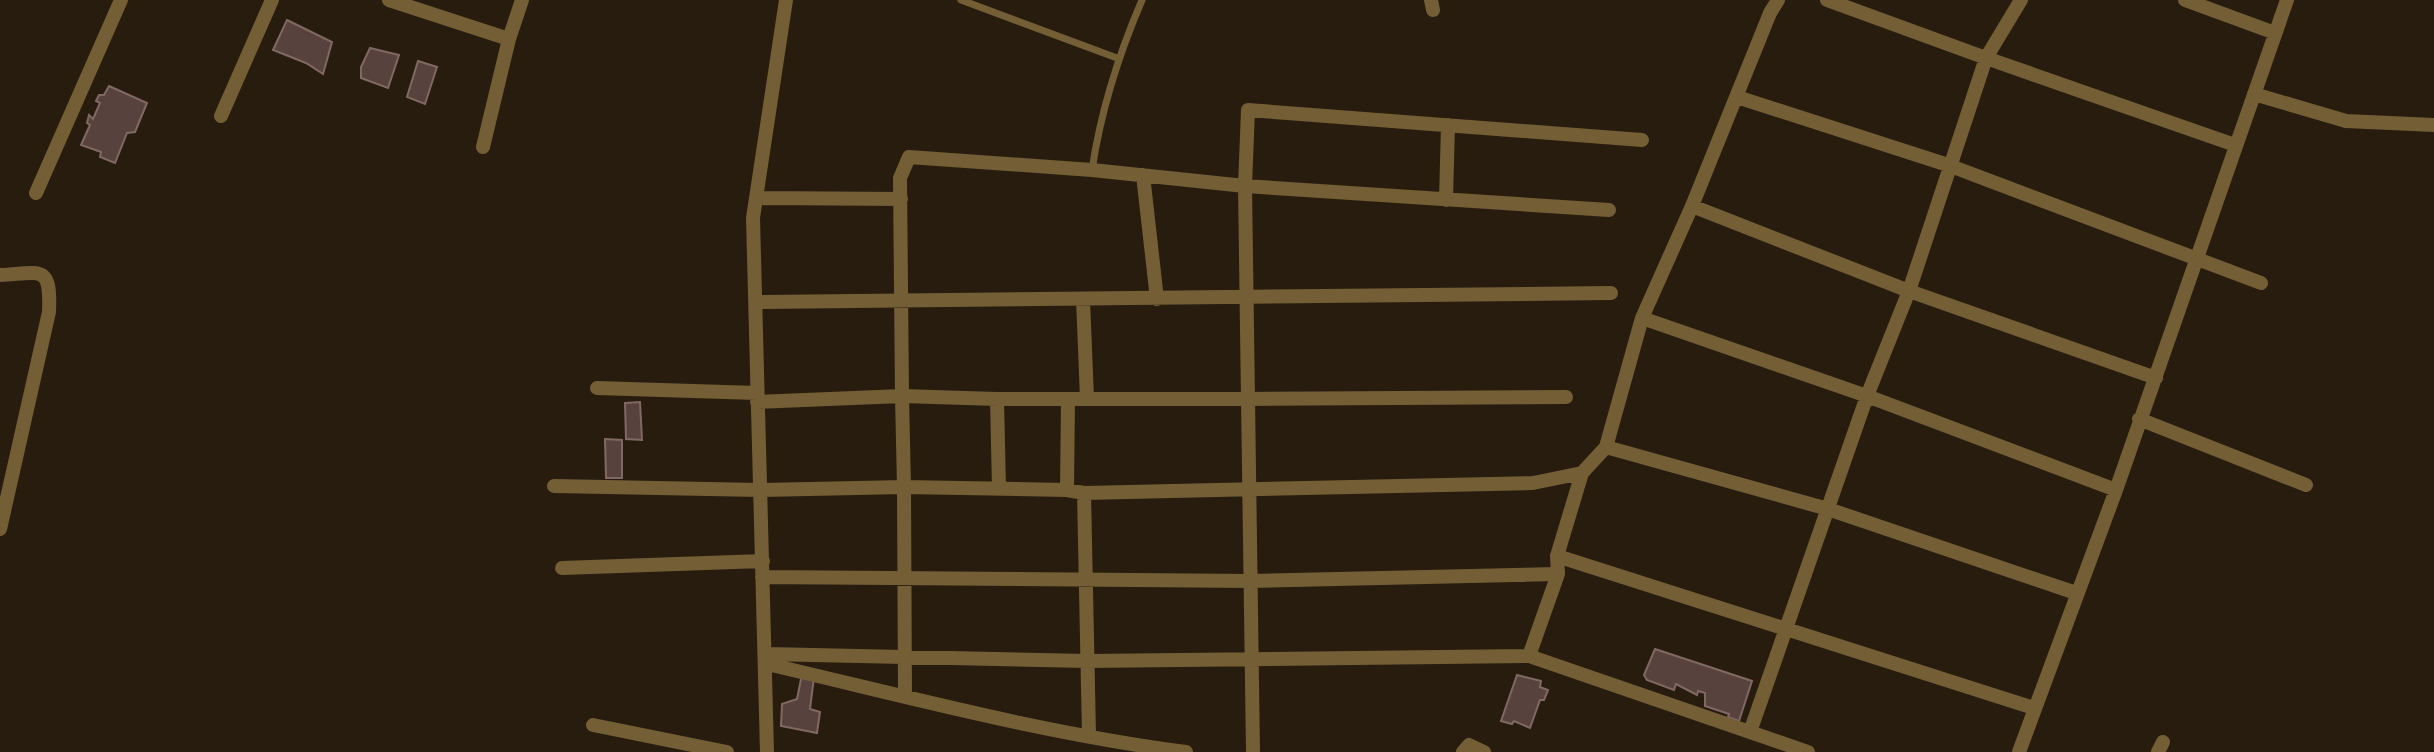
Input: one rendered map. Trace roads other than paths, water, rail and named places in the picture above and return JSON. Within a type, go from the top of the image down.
[{"type":"street","points":[[36,193],[121,0]]},
{"type":"street","points":[[221,116],[272,0]]},
{"type":"street","points":[[389,0],[509,39]]},
{"type":"street","points":[[483,146],[509,39],[522,0]]},
{"type":"street","points":[[767,752],[767,659],[762,577],[753,218],[786,0]]},
{"type":"street","points":[[1529,656],[1558,574],[1558,556],[1582,473],[1606,447],[1643,318],[1692,206],[1770,13],[1778,0]]},
{"type":"street","points":[[1827,0],[2235,145]]},
{"type":"street","points":[[1750,732],[1867,397],[1909,291],[1948,165],[1986,58],[2021,0]]},
{"type":"street","points":[[2185,0],[2275,33]]},
{"type":"street","points":[[2019,752],[2156,378],[2195,258],[2287,0]]},
{"type":"street","points":[[2253,94],[2346,121],[2434,125]]},
{"type":"street","points":[[1737,97],[1948,165],[2261,283]]},
{"type":"street","points":[[1253,752],[1245,298],[1248,110],[1642,140]]},
{"type":"street","points":[[1446,200],[1448,125]]},
{"type":"street","points":[[905,696],[900,178],[909,157],[1092,170],[1245,186],[1609,211]]},
{"type":"street","points":[[1143,176],[1157,299]]},
{"type":"street","points":[[756,198],[901,199]]},
{"type":"street","points":[[1692,206],[1909,291],[2156,378]]},
{"type":"street","points":[[0,275],[38,273],[47,277],[50,284],[49,312],[0,529]]},
{"type":"street","points":[[755,302],[1611,293]]},
{"type":"street","points":[[1083,299],[1087,399]]},
{"type":"street","points":[[1643,318],[1867,397],[2116,490]]},
{"type":"street","points":[[597,388],[757,397],[1566,397]]},
{"type":"street","points":[[996,399],[999,489]]},
{"type":"street","points":[[1067,490],[1068,399]]},
{"type":"street","points":[[2139,419],[2306,485]]},
{"type":"street","points":[[1606,447],[1828,509],[2076,593]]},
{"type":"street","points":[[555,486],[760,490],[904,487],[1067,490],[1084,493],[1533,483],[1582,473]]},
{"type":"street","points":[[1084,493],[1088,736]]},
{"type":"street","points":[[1558,556],[2034,708]]},
{"type":"street","points":[[562,568],[763,561]]},
{"type":"street","points":[[762,577],[1251,581],[1558,574]]},
{"type":"street","points":[[767,659],[1087,661],[1529,656],[1808,752]]},
{"type":"street","points":[[767,659],[905,696],[1088,736],[1186,752]]},
{"type":"street","points":[[593,725],[727,752]]},
{"type":"street","points":[[1463,752],[1469,745],[1484,752]]},
{"type":"lane","points":[[961,0],[1117,58]]},
{"type":"lane","points":[[1092,170],[1099,122],[1117,58],[1142,0]]}]
